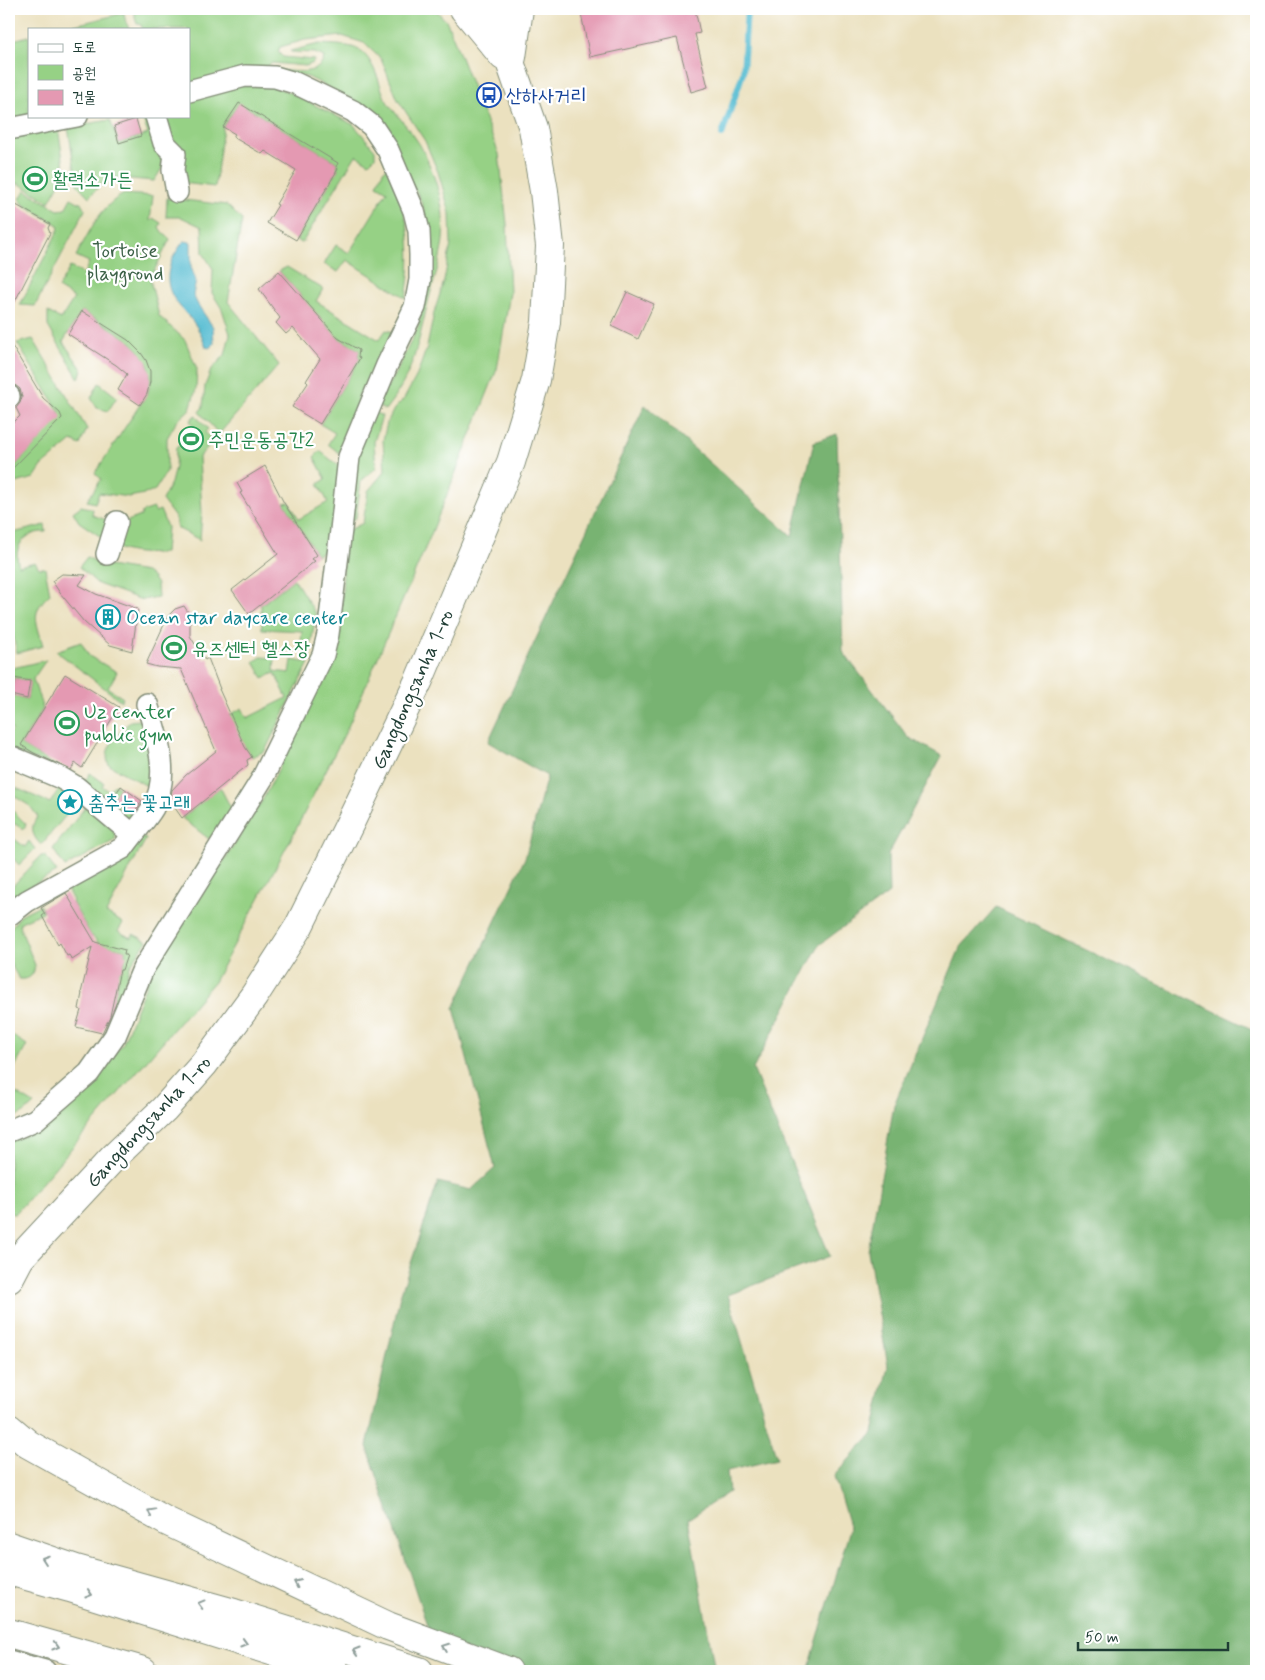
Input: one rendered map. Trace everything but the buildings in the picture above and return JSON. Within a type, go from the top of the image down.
[{"type":"main road","points":[[464,9],[511,66]]},
{"type":"main road","name":"Gangdongsanha 1-ro","points":[[13,1268],[114,1157],[164,1109],[204,1064],[254,996],[298,926],[352,821],[418,680],[511,462],[536,380],[546,322],[550,246],[544,191],[533,128],[511,66],[495,9]]},
{"type":"main road","points":[[511,66],[520,9]]},
{"type":"main road","points":[[9,1428],[28,1444],[166,1521],[388,1626],[508,1671]]},
{"type":"main road","points":[[9,1546],[76,1569],[234,1613],[419,1671]]},
{"type":"main road","points":[[9,1571],[70,1588],[335,1671]]},
{"type":"main road","points":[[9,1633],[143,1671]]},
{"type":"street","points":[[9,1131],[35,1120],[89,1073],[115,1036],[143,969],[262,779],[323,655],[328,634],[349,458],[387,365],[415,307],[420,280],[419,231],[414,211],[388,150],[372,126],[353,111],[334,101],[296,83],[275,77],[245,76],[190,92]]},
{"type":"street","points":[[9,129],[67,118]]},
{"type":"street","points":[[157,118],[164,143],[175,154],[173,170],[177,192]]},
{"type":"street","points":[[107,554],[117,522]]},
{"type":"street","points":[[9,916],[27,900],[123,848],[153,808],[162,783],[162,772],[157,737],[147,704]]},
{"type":"street","points":[[9,756],[68,782],[132,834]]},
{"type":"street","points":[[9,1661],[45,1671]]},
{"type":"green space","points":[[435,9],[447,22],[499,154],[507,224],[510,293],[497,369],[430,537],[347,729],[293,835],[214,982],[15,1214],[9,1213],[9,1142],[39,1130],[86,1088],[123,1043],[153,967],[262,801],[290,747],[340,634],[345,532],[363,523],[368,491],[385,471],[383,440],[387,423],[394,409],[404,399],[417,375],[427,347],[434,313],[444,281],[451,244],[450,213],[438,172],[425,141],[398,100],[381,59],[364,43],[342,36],[305,40],[280,47],[278,52],[283,57],[314,60],[313,63],[306,66],[272,63],[265,70],[190,83],[190,28],[142,28],[140,24],[137,24],[135,10]]},
{"type":"green space","points":[[124,13],[129,28],[62,28]]},
{"type":"green space","points":[[28,36],[28,115],[9,119],[9,41]]},
{"type":"green space","points":[[319,44],[349,46],[362,52],[368,58],[386,100],[409,129],[426,157],[436,181],[442,208],[443,234],[441,255],[417,348],[402,385],[385,410],[377,405],[418,327],[431,267],[430,228],[419,196],[356,101],[308,77],[278,72],[278,70],[298,72],[318,68],[324,57],[315,53],[290,51]]},
{"type":"green space","points":[[239,85],[271,86],[289,92],[354,125],[375,150],[375,157],[369,163],[356,155],[302,243],[296,240],[338,169],[338,163],[239,103],[223,127],[215,187],[183,183],[166,118],[190,118],[190,99]]},
{"type":"green space","points":[[143,118],[148,118],[156,148],[164,165],[154,181],[109,177],[89,197],[77,184],[68,127],[110,120],[119,143],[148,134]]},
{"type":"green space","points":[[58,128],[66,178],[61,180],[49,202],[18,183],[9,200],[9,138]]},
{"type":"green space","points":[[387,168],[402,204],[408,227],[410,263],[406,298],[347,260],[338,272],[324,264],[336,245],[349,253],[387,191],[377,185],[383,171]]},
{"type":"green space","points":[[25,190],[58,210],[65,209],[71,198],[82,204],[85,210],[35,306],[20,305],[59,229],[58,225],[23,204],[20,199]]},
{"type":"green space","name":"Tortoise playgrond","points":[[124,194],[153,196],[150,221],[153,218],[161,223],[159,227],[170,239],[150,279],[159,316],[185,340],[197,369],[196,389],[190,409],[177,421],[167,438],[167,471],[155,490],[129,497],[99,493],[95,503],[87,501],[101,479],[95,473],[147,394],[150,379],[148,365],[131,343],[82,311],[63,342],[82,369],[79,379],[48,326],[48,312],[61,319],[74,298],[58,288],[70,267],[84,274],[89,262],[76,256],[102,213]]},
{"type":"green space","points":[[167,198],[227,205],[242,220],[228,302],[279,365],[219,434],[199,412],[203,407],[205,386],[211,370],[225,355],[230,334],[222,309],[212,293],[213,269],[203,253],[202,227],[181,217],[166,217]]},
{"type":"green space","points":[[287,267],[323,289],[316,301],[379,340],[386,330],[393,332],[386,359],[369,376],[358,397],[360,410],[339,453],[328,444],[335,433],[320,424],[360,358],[358,357],[359,350],[338,338],[279,271]]},
{"type":"green space","points":[[33,339],[87,429],[80,445],[72,441],[42,466],[34,478],[9,485],[9,472],[41,439],[60,413],[17,343]]},
{"type":"green space","points":[[99,383],[117,397],[108,411],[97,408],[91,398]]},
{"type":"green space","points":[[645,405],[792,536],[814,442],[837,434],[843,652],[908,737],[942,756],[888,855],[889,893],[819,945],[753,1069],[830,1256],[728,1295],[777,1459],[727,1471],[729,1492],[688,1519],[715,1671],[526,1671],[431,1637],[367,1446],[400,1296],[438,1182],[471,1190],[495,1168],[454,1008],[525,858],[547,776],[488,742]]},
{"type":"green space","points":[[372,411],[382,416],[374,442],[376,468],[361,481],[356,518],[346,523],[352,457]]},
{"type":"green space","points":[[195,415],[208,429],[205,432],[213,441],[199,457],[202,513],[200,540],[177,528],[176,519],[162,500],[171,483],[175,467],[176,447],[180,446],[193,425],[190,421]]},
{"type":"green space","points":[[320,451],[340,467],[331,547],[317,555],[284,503],[289,502],[299,519],[328,502],[318,484],[326,479],[314,457]]},
{"type":"green space","points":[[81,506],[93,509],[92,515],[107,520],[107,541],[79,522],[73,512]]},
{"type":"green space","points":[[154,508],[155,512],[160,510],[167,527],[165,553],[141,553],[117,548],[125,522],[141,516],[142,512]]},
{"type":"green space","points":[[45,525],[46,532],[39,532],[27,537],[22,541],[17,552],[19,566],[35,562],[39,568],[45,568],[50,594],[39,607],[36,618],[43,646],[17,653],[9,618],[9,534]]},
{"type":"green space","points":[[87,557],[103,565],[146,572],[157,584],[158,597],[142,600],[98,584],[79,567]]},
{"type":"green space","points":[[294,579],[316,614],[311,644],[301,643],[302,631],[262,629],[261,605]]},
{"type":"green space","points":[[81,642],[89,656],[117,672],[108,688],[123,698],[121,701],[56,651]]},
{"type":"green space","points":[[261,657],[275,658],[274,671],[290,673],[292,660],[309,663],[265,751],[252,757],[240,740],[230,715],[242,708],[247,718],[287,698],[275,673],[263,678],[254,662]]},
{"type":"green space","points":[[46,660],[33,679],[43,709],[21,745],[59,768],[9,751],[9,734],[13,730],[9,728],[9,669]],"holes":[[[14,678],[30,681],[27,699],[11,695]]]},
{"type":"green space","points":[[142,719],[157,759],[151,785],[147,786],[109,765],[107,759],[109,747],[121,731],[130,721]]},
{"type":"green space","points":[[90,773],[104,783],[102,786],[109,791],[115,784],[120,788],[112,799],[134,815],[127,820],[84,783]]},
{"type":"green space","points":[[9,785],[50,803],[60,787],[79,800],[41,845],[35,838],[33,831],[33,824],[38,817],[30,806],[9,793]]},
{"type":"green space","points":[[220,787],[232,810],[209,839],[182,818]]},
{"type":"green space","points":[[86,806],[116,830],[115,840],[65,867],[53,849]]},
{"type":"green space","points":[[9,807],[26,824],[24,829],[9,821]]},
{"type":"green space","points":[[9,835],[25,847],[29,841],[35,849],[19,865],[9,854]]},
{"type":"green space","points":[[141,837],[146,839],[106,913],[123,923],[118,931],[131,938],[133,934],[147,941],[130,966],[114,1019],[106,1034],[118,981],[118,972],[122,970],[124,965],[125,950],[99,944],[92,937],[72,902],[67,889],[126,860]]},
{"type":"green space","points":[[41,856],[45,856],[57,872],[20,892],[9,903],[9,890]]},
{"type":"green space","points":[[40,905],[43,912],[21,922],[19,925],[35,965],[31,976],[26,979],[19,979],[9,961],[9,930],[22,914]]},
{"type":"green space","points":[[996,907],[1256,1031],[1256,1671],[808,1671],[850,1529],[834,1476],[873,1433],[888,1366],[868,1251],[894,1105],[960,948]]},
{"type":"green space","points":[[13,1036],[27,1045],[9,1078],[9,1038]]},
{"type":"green space","points":[[9,1089],[34,1104],[24,1113],[9,1120]]},
{"type":"water","points":[[184,241],[191,242],[191,267],[196,281],[193,295],[213,327],[214,344],[209,348],[206,347],[199,331],[172,295],[169,288],[168,273],[172,259]]},
{"type":"waterway","points":[[722,135],[743,73],[747,9]]},
{"type":"place","name":"산하사거리","points":[[489,95]]},
{"type":"place","name":"활력소가든","points":[[35,179]]},
{"type":"place","name":"주민운동공간2","points":[[191,439]]},
{"type":"place","name":"Ocean star daycare center","points":[[108,617]]},
{"type":"place","name":"유즈센터 헬스장","points":[[174,648]]},
{"type":"place","name":"Uz center public gym","points":[[67,723]]},
{"type":"place","name":"춤추는 꽃고래","points":[[70,802]]}]
